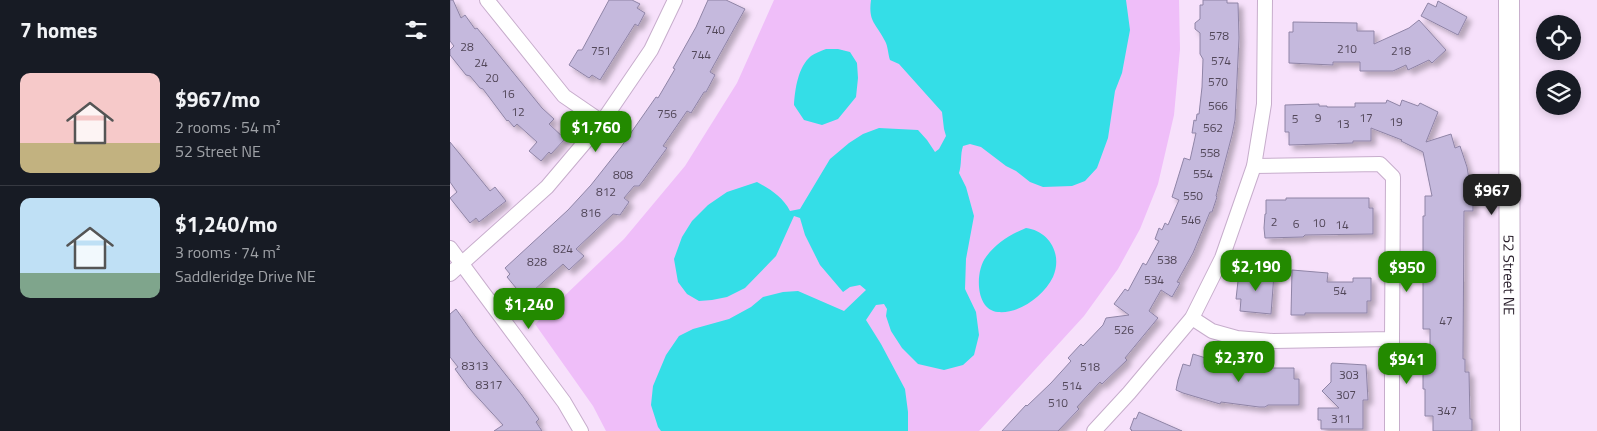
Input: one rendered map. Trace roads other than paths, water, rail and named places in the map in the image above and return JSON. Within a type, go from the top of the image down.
[{"type":"street","points":[[487,0],[564,96],[602,122]]},
{"type":"street","points":[[450,274],[547,187],[602,122],[651,50],[675,0]]},
{"type":"street","points":[[1094,431],[1129,393],[1192,318],[1222,258],[1254,166],[1264,104],[1265,0]]},
{"type":"street","name":"52 Street NE","points":[[1510,0],[1510,431]]},
{"type":"street","points":[[1254,166],[1380,164],[1393,178],[1392,431]]},
{"type":"street","points":[[450,248],[564,402],[581,431]]},
{"type":"street","points":[[1192,318],[1212,331],[1237,338],[1273,341],[1392,339]]},
{"type":"water","points":[[871,0],[1126,0],[1130,30],[1122,73],[1115,91],[1108,138],[1097,168],[1085,181],[1072,186],[1043,187],[1030,182],[981,147],[970,144],[963,146],[959,173],[966,187],[974,216],[966,259],[965,289],[976,312],[979,335],[974,355],[963,365],[944,370],[918,364],[902,348],[891,331],[886,316],[887,309],[884,304],[876,305],[866,320],[905,389],[908,431],[661,431],[651,405],[653,386],[666,355],[679,336],[693,329],[729,319],[751,307],[763,297],[783,292],[798,291],[844,311],[866,290],[860,285],[850,287],[843,292],[820,265],[805,235],[800,218],[794,216],[776,256],[745,288],[727,297],[699,301],[687,294],[678,282],[674,259],[682,237],[692,221],[708,205],[727,192],[757,182],[780,198],[790,211],[800,209],[830,159],[863,134],[879,128],[918,130],[935,152],[939,149],[946,136],[942,112],[899,64],[890,60],[886,43],[872,18]]},
{"type":"water","points":[[826,49],[850,52],[857,63],[858,78],[856,97],[838,119],[822,125],[804,120],[794,105],[796,85],[803,66],[811,56]]},
{"type":"water","points":[[1026,228],[1041,234],[1052,245],[1056,260],[1053,277],[1044,291],[1022,307],[1006,312],[990,310],[985,305],[979,289],[982,263],[990,252],[1009,236]]}]
